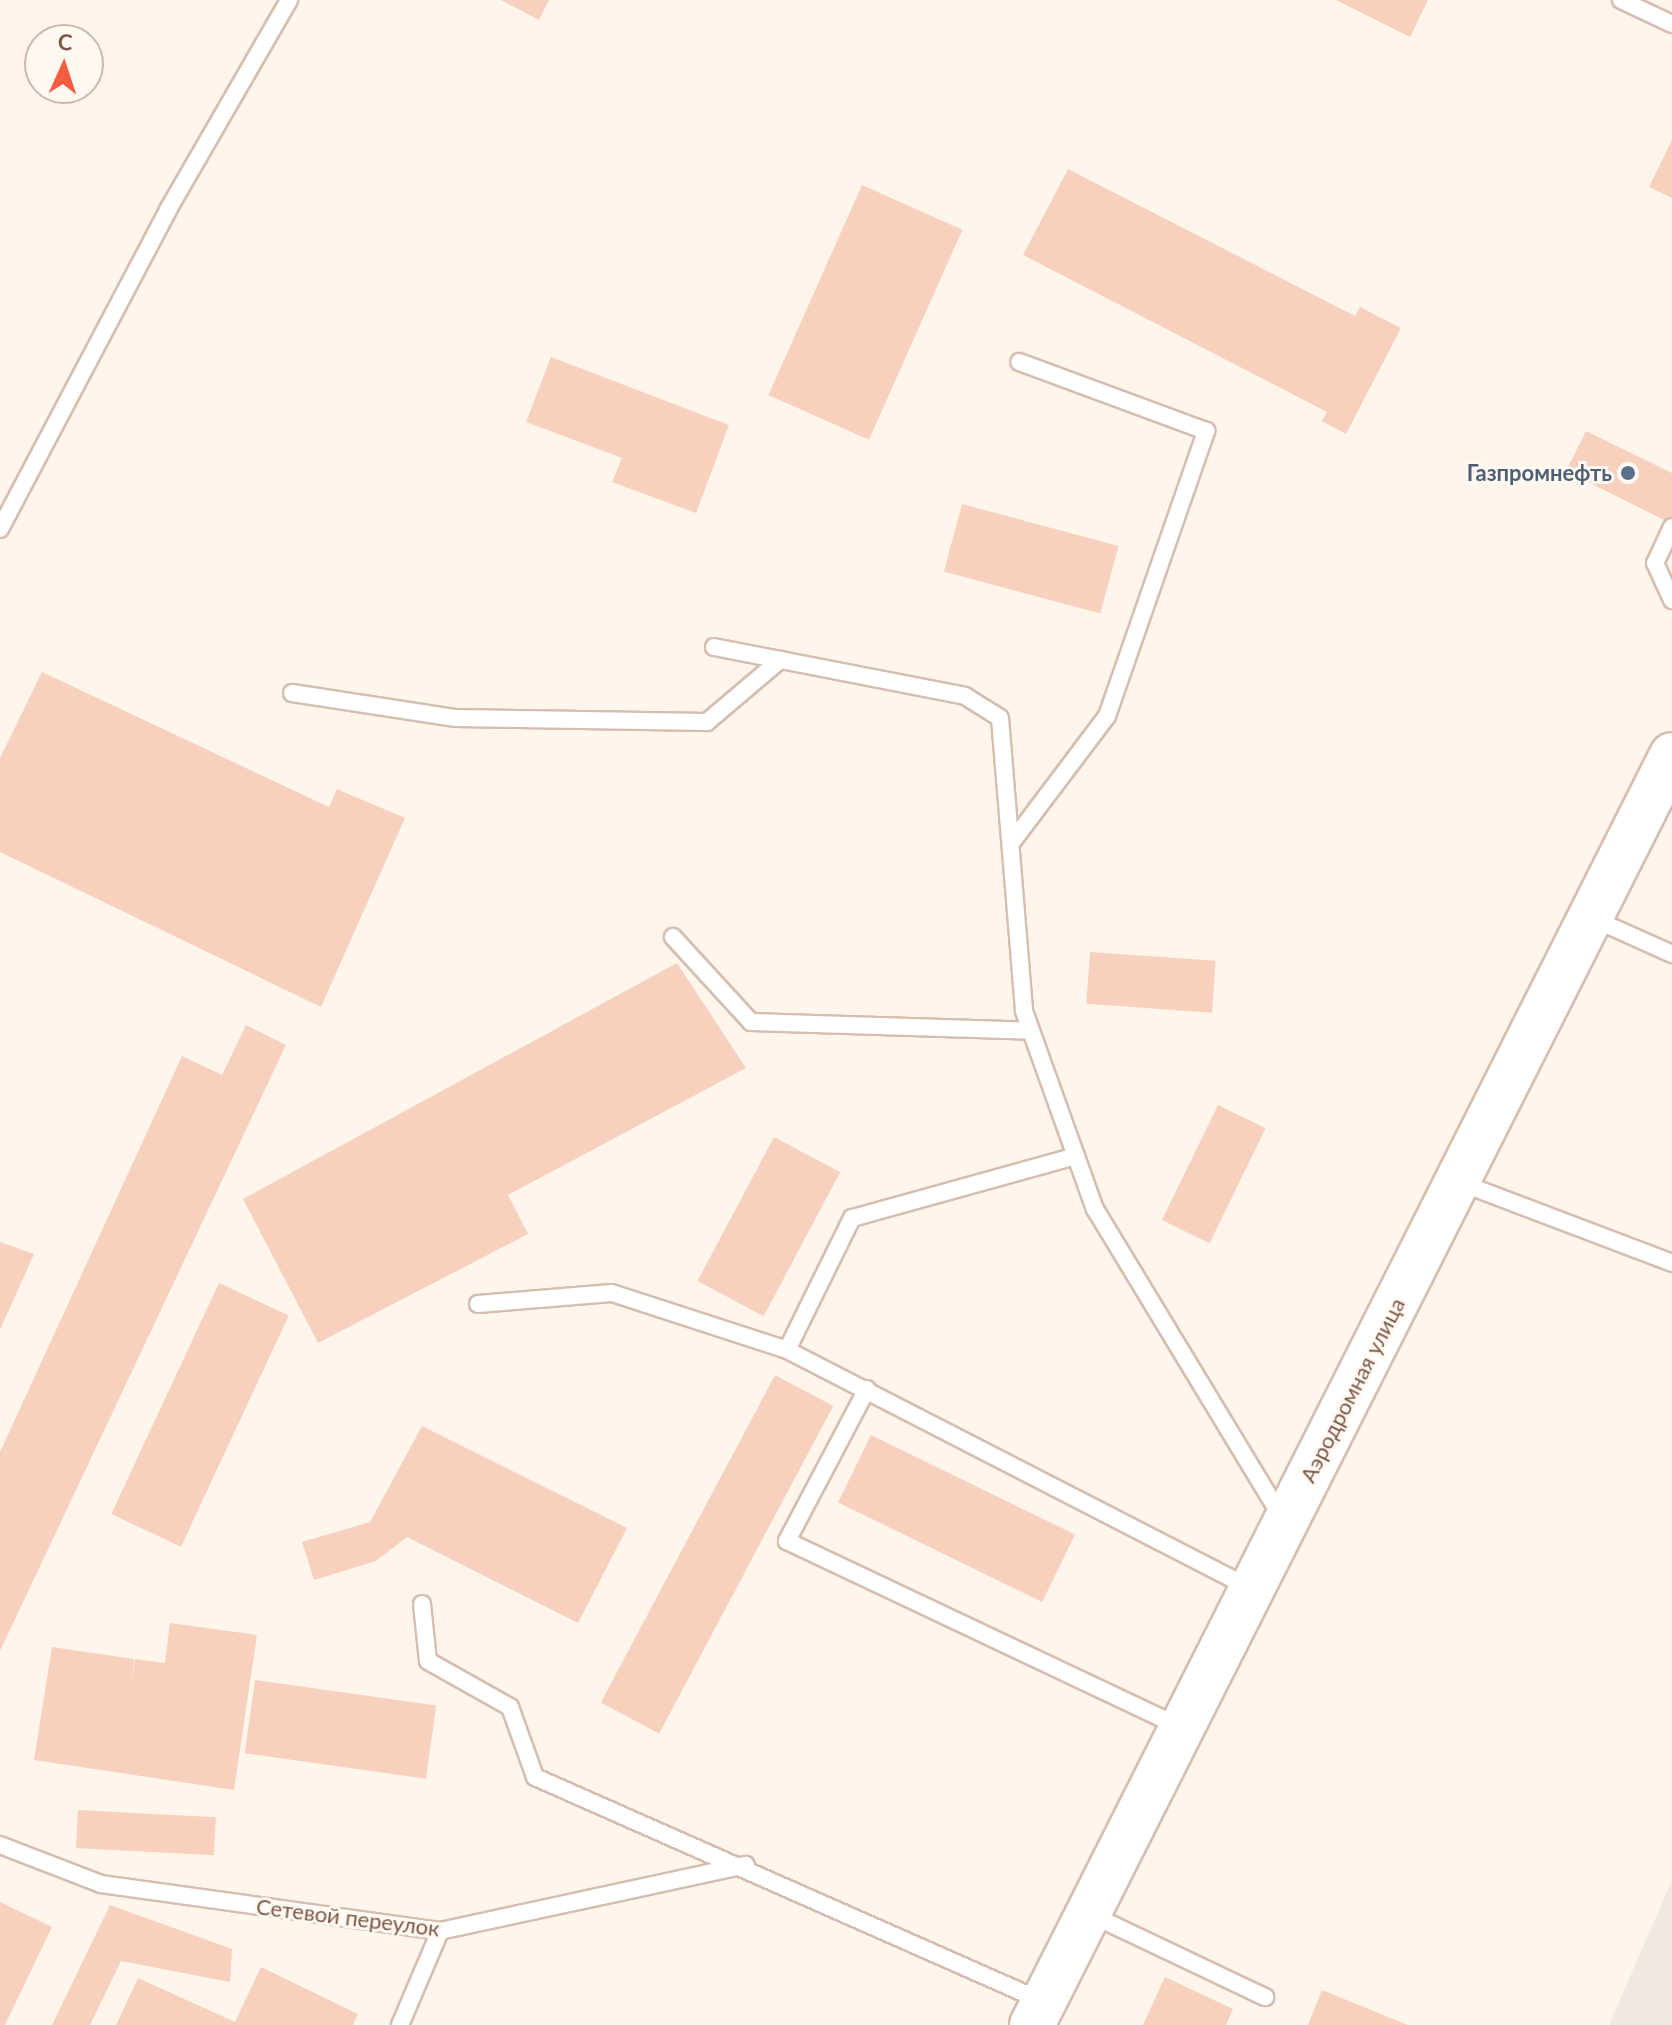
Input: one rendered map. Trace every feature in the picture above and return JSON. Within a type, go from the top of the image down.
[{"type":"street","name":"Аэродромная улица","points":[[1038,2013],[1672,755]]},
{"type":"lane","points":[[0,529],[169,208],[289,0]]},
{"type":"lane","points":[[1621,0],[1672,24]]},
{"type":"lane","points":[[1012,842],[1107,716],[1206,431],[1019,362]]},
{"type":"lane","points":[[1672,527],[1655,563],[1672,600]]},
{"type":"lane","points":[[714,647],[965,696],[1000,718],[1031,1031],[1095,1209],[1285,1523]]},
{"type":"lane","points":[[292,693],[456,718],[707,722],[780,660]]},
{"type":"lane","points":[[1590,917],[1672,954]]},
{"type":"lane","points":[[673,937],[751,1022],[1031,1031]]},
{"type":"lane","points":[[787,1350],[852,1218],[1076,1156]]},
{"type":"lane","points":[[1457,1181],[1672,1263]]},
{"type":"lane","points":[[478,1304],[612,1293],[787,1350],[1251,1589]]},
{"type":"lane","points":[[867,1389],[787,1541],[1182,1728]]},
{"type":"lane","points":[[422,1604],[428,1661],[510,1707],[535,1777],[746,1865],[1038,2013]]},
{"type":"lane","name":"Сетевой переулок","points":[[0,1845],[101,1884],[440,1931],[746,1865]]},
{"type":"lane","points":[[1089,1913],[1265,1997]]},
{"type":"lane","points":[[400,2025],[440,1931]]},
{"type":"shaded area","points":[[1672,1880],[1672,2025],[1609,2025]]},
{"type":"building","points":[[501,0],[549,0],[539,20]]},
{"type":"building","points":[[1336,0],[1428,0],[1410,37]]},
{"type":"building","points":[[1672,140],[1672,198],[1649,187]]},
{"type":"building","points":[[1068,169],[1355,316],[1360,307],[1401,328],[1346,434],[1322,421],[1327,412],[1023,255]]},
{"type":"building","points":[[862,185],[962,230],[869,440],[768,395]]},
{"type":"building","points":[[551,357],[729,425],[696,513],[612,482],[622,458],[526,422]]},
{"type":"building","points":[[1586,431],[1672,473],[1672,524],[1566,471]]},
{"type":"building","points":[[962,504],[1118,546],[1100,614],[944,572]]},
{"type":"building","points":[[42,672],[329,807],[337,789],[405,818],[321,1007],[0,852],[0,758]]},
{"type":"building","points":[[1090,952],[1216,961],[1212,1013],[1086,1004]]},
{"type":"building","points":[[677,963],[746,1068],[508,1195],[528,1234],[318,1343],[243,1199]]},
{"type":"building","points":[[246,1025],[286,1045],[0,1651],[0,1452],[182,1056],[222,1075]]},
{"type":"building","points":[[1218,1105],[1266,1128],[1210,1243],[1162,1220]]},
{"type":"building","points":[[774,1137],[840,1172],[764,1316],[697,1281]]},
{"type":"building","points":[[0,1242],[34,1254],[0,1330]]},
{"type":"building","points":[[219,1283],[289,1316],[181,1547],[111,1514]]},
{"type":"building","points":[[775,1375],[833,1406],[659,1734],[601,1703]]},
{"type":"building","points":[[422,1426],[627,1528],[578,1623],[407,1537],[376,1561],[314,1580],[302,1542],[370,1522]]},
{"type":"building","points":[[871,1435],[1075,1535],[1042,1602],[838,1502]]},
{"type":"building","points":[[170,1623],[257,1635],[234,1790],[34,1760],[52,1647],[134,1659],[132,1683],[135,1659],[165,1663]]},
{"type":"building","points":[[255,1680],[436,1705],[426,1779],[245,1753]]},
{"type":"building","points":[[78,1810],[216,1817],[214,1855],[76,1848]]},
{"type":"building","points":[[0,1902],[52,1927],[5,2025],[0,2025]]},
{"type":"building","points":[[110,1905],[232,1949],[230,1982],[121,1961],[90,2025],[52,2025]]},
{"type":"building","points":[[261,1967],[358,2014],[353,2025],[116,2025],[138,1978],[235,2022]]},
{"type":"building","points":[[1165,1977],[1233,2009],[1226,2025],[1143,2025]]},
{"type":"building","points":[[1322,1990],[1408,2025],[1308,2025]]},
{"type":"place","name":"Газпромнефть","points":[[1628,473]]}]
